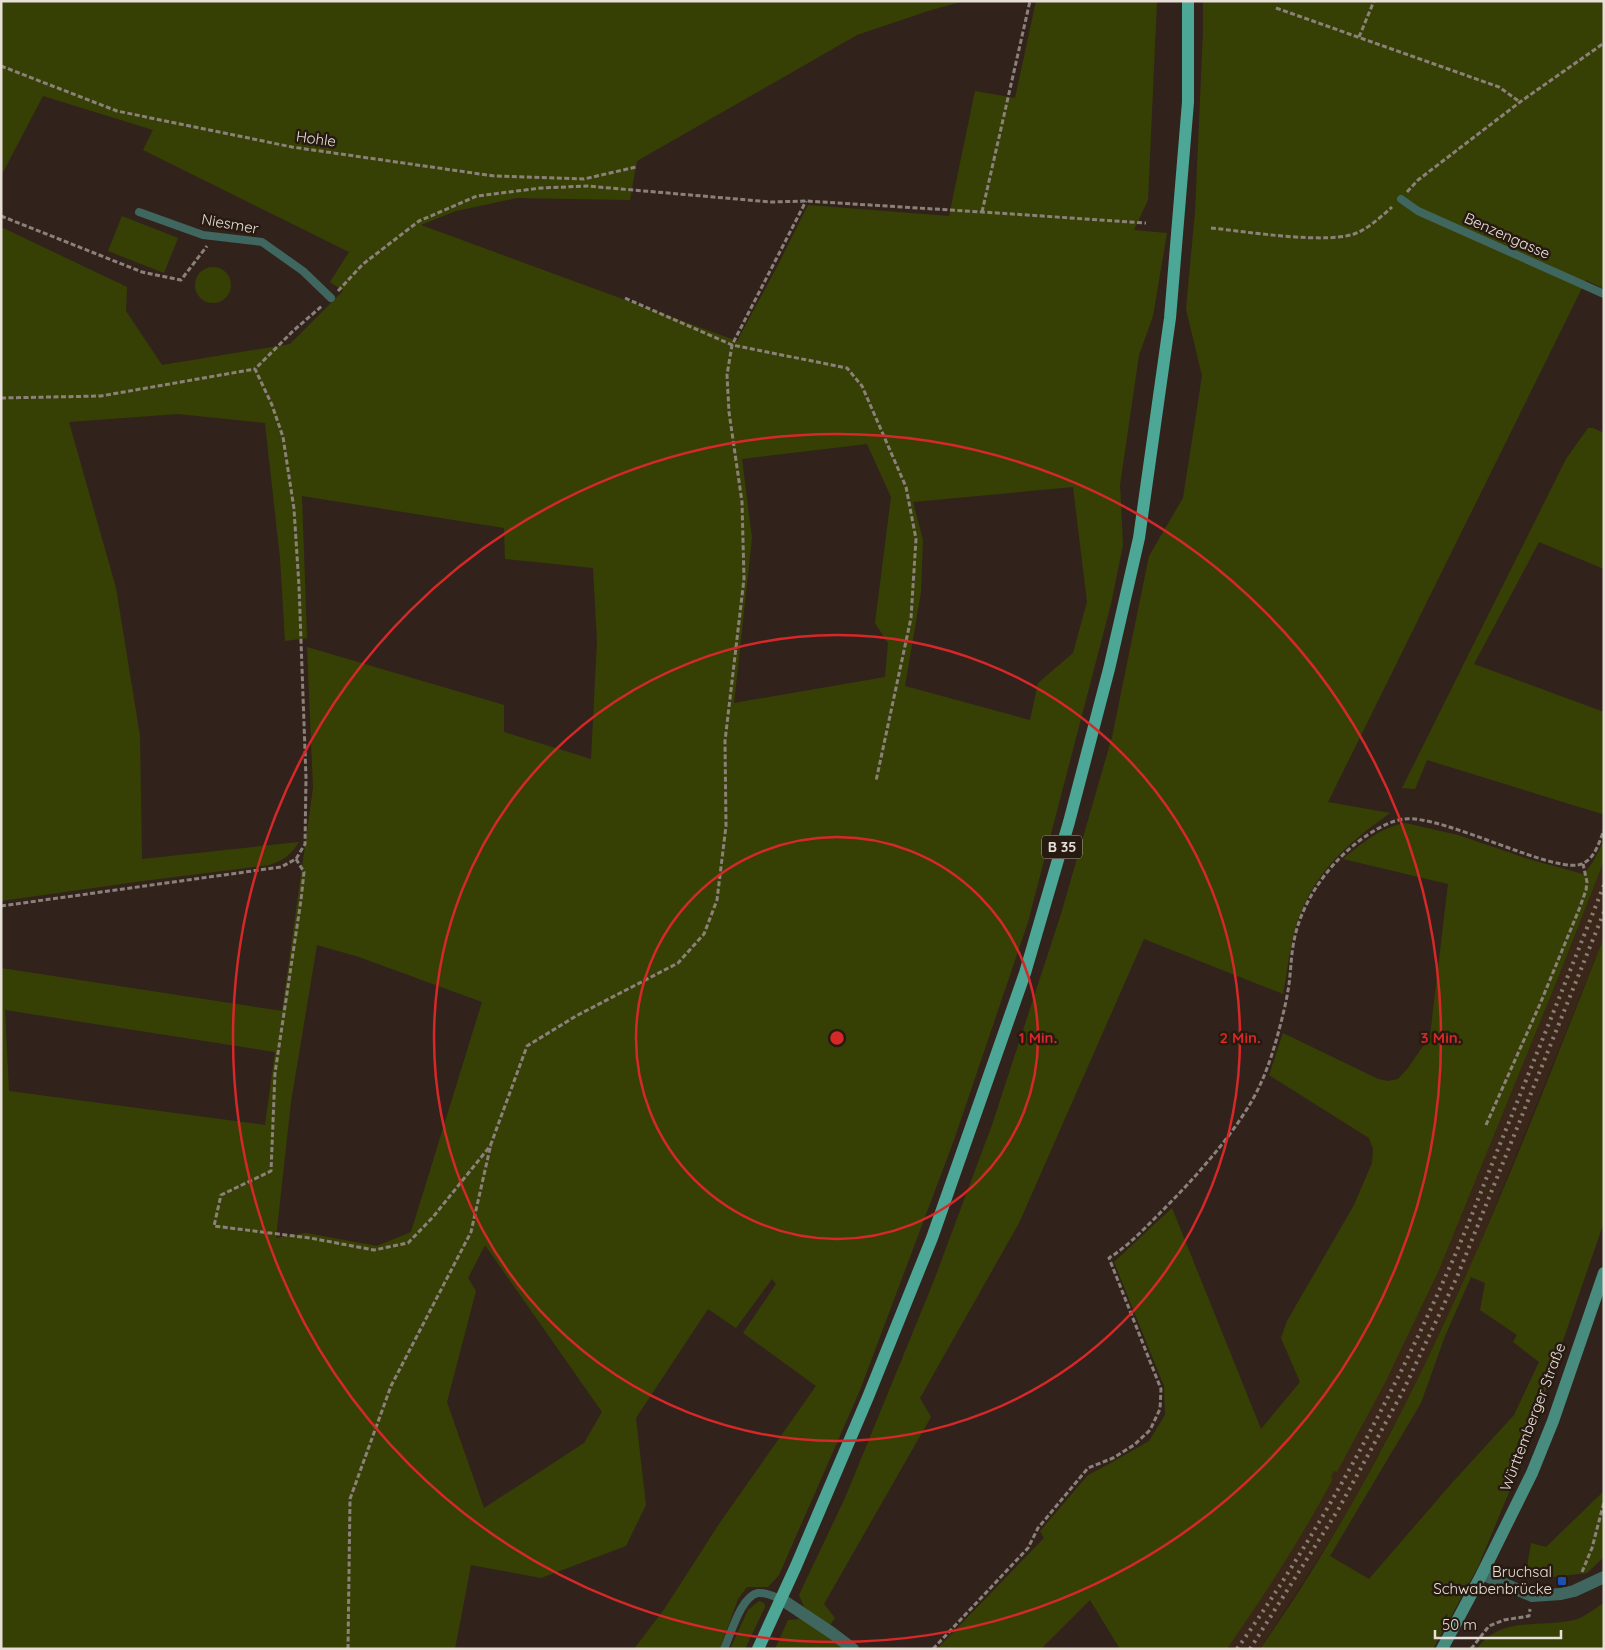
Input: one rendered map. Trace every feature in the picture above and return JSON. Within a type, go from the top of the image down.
[{"type":"main road","name":"B 35","points":[[758,1649],[868,1397],[932,1238],[1025,973],[1066,832],[1109,669],[1139,538],[1170,318],[1188,102],[1188,1]]},
{"type":"main road","name":"Württemberger Straße","points":[[1442,1649],[1532,1473],[1604,1273]]},
{"type":"street","points":[[1482,1574],[1532,1596],[1574,1592],[1603,1577]]},
{"type":"street","points":[[781,1599],[832,1633],[852,1649]]},
{"type":"lane","name":"Benzengasse","points":[[1401,199],[1418,211],[1604,294]]},
{"type":"lane","name":"Niesmer","points":[[138,212],[203,235],[262,242],[303,271],[331,298]]},
{"type":"lane","points":[[724,1649],[739,1612],[750,1596],[760,1592],[781,1599]]},
{"type":"path","points":[[982,212],[1030,1]]},
{"type":"path","points":[[1359,37],[1374,1]]},
{"type":"path","points":[[1276,8],[1499,87],[1520,102]]},
{"type":"path","points":[[1211,228],[1335,238],[1358,233],[1376,221],[1401,199],[1418,180],[1520,102],[1604,43]]},
{"type":"path","name":"Hohle","points":[[1,66],[117,111],[292,147],[494,176],[584,179],[636,167]]},
{"type":"path","points":[[584,179],[587,186]]},
{"type":"path","points":[[1,398],[101,396],[255,369],[293,331],[331,298],[363,264],[418,221],[477,196],[540,188],[587,186],[771,202],[806,202],[1146,223]]},
{"type":"path","points":[[348,1649],[350,1499],[392,1386],[471,1232],[491,1144],[526,1046],[576,1016],[678,962],[704,934],[717,900],[726,826],[725,740],[744,579],[742,502],[729,412],[727,376],[732,345],[806,202]]},
{"type":"path","points":[[1,216],[142,272],[181,280],[215,236]]},
{"type":"path","points":[[625,298],[732,345],[847,368],[862,386],[906,487],[916,539],[910,618],[876,781]]},
{"type":"path","points":[[1,906],[281,867],[296,859],[304,844],[306,778],[299,586],[294,509],[283,437],[272,405],[255,369]]},
{"type":"path","points":[[933,1649],[1028,1548],[1038,1528],[1088,1468],[1113,1458],[1134,1445],[1150,1430],[1160,1409],[1161,1388],[1109,1258],[1122,1250],[1187,1184],[1229,1134],[1251,1102],[1260,1086],[1279,1031],[1289,984],[1294,940],[1304,913],[1322,879],[1336,861],[1363,839],[1389,822],[1406,818],[1454,828],[1570,866],[1583,864],[1594,854],[1604,830]]},
{"type":"path","points":[[296,859],[304,872],[275,1073],[271,1171],[221,1195],[214,1226],[310,1238],[374,1250],[408,1243],[433,1217],[491,1144]]},
{"type":"path","points":[[1486,1125],[1544,996],[1580,908],[1587,882],[1583,864]]},
{"type":"path","points":[[1574,1592],[1592,1548],[1604,1502]]},
{"type":"path","points":[[1471,1649],[1488,1626],[1504,1620],[1528,1616],[1532,1596]]},
{"type":"shaded area","points":[[1604,861],[1604,937],[1465,1281],[1410,1395],[1346,1515],[1260,1649],[1227,1649],[1321,1501],[1333,1479],[1331,1477],[1334,1471],[1337,1472],[1385,1383],[1439,1270]]},
{"type":"green space","points":[[1,1],[964,1],[857,35],[637,161],[630,200],[517,198],[456,211],[421,225],[737,341],[808,205],[949,216],[975,91],[1015,98],[1036,1],[1157,1],[1148,200],[1134,230],[1167,233],[1153,316],[1139,355],[1120,485],[1123,545],[1111,604],[1028,922],[954,1140],[860,1390],[779,1575],[768,1587],[747,1587],[738,1599],[720,1649],[634,1649],[665,1608],[719,1524],[816,1386],[743,1333],[776,1284],[772,1279],[736,1328],[708,1309],[636,1418],[646,1505],[626,1546],[541,1578],[471,1565],[455,1649],[1,1649],[1,968],[282,1011],[313,788],[307,647],[504,705],[504,732],[591,759],[597,641],[593,568],[505,559],[504,528],[302,496],[307,638],[285,641],[280,558],[265,423],[178,414],[69,422],[116,588],[140,736],[142,859],[299,842],[286,857],[269,865],[1,901],[1,227],[127,287],[126,311],[162,365],[290,344],[343,291],[330,282],[349,252],[143,150],[153,130],[43,96],[1,176]],"holes":[[[867,444],[891,497],[875,623],[888,643],[885,677],[734,703],[752,538],[742,459]],[[1073,487],[1087,602],[1073,653],[1038,683],[1030,720],[905,686],[921,592],[923,540],[913,502]],[[317,945],[359,957],[482,1002],[411,1232],[377,1246],[306,1233],[276,1238],[291,1102]],[[5,1010],[275,1052],[265,1125],[9,1091]],[[485,1245],[602,1412],[584,1443],[484,1508],[447,1402],[476,1291],[468,1278]]]},
{"type":"green space","points":[[1203,1],[1604,1],[1604,289],[1586,280],[1328,802],[1390,813],[1341,853],[1316,883],[1298,919],[1292,941],[1283,994],[1144,939],[1019,1223],[920,1398],[931,1417],[824,1604],[835,1618],[830,1625],[805,1609],[799,1595],[845,1498],[933,1283],[992,1125],[1061,914],[1112,737],[1149,556],[1183,498],[1202,376],[1186,309],[1195,212]]},
{"type":"green space","points":[[122,216],[178,238],[164,273],[108,251]]},
{"type":"green space","points":[[213,267],[220,268],[226,272],[230,278],[230,292],[226,298],[220,302],[213,303],[206,302],[200,298],[196,292],[195,285],[196,278],[200,272],[206,268]]},
{"type":"green space","points":[[1588,428],[1604,433],[1604,569],[1539,542],[1474,664],[1604,712],[1604,809],[1602,814],[1427,760],[1415,789],[1402,788],[1566,459]]},
{"type":"green space","points":[[1405,823],[1458,835],[1528,859],[1583,874],[1595,858],[1604,838],[1604,861],[1439,1270],[1385,1383],[1337,1472],[1334,1471],[1331,1477],[1333,1479],[1321,1501],[1283,1565],[1227,1649],[1120,1649],[1090,1600],[1041,1649],[937,1649],[1044,1538],[1040,1531],[1088,1475],[1149,1441],[1165,1415],[1164,1386],[1114,1262],[1172,1208],[1261,1429],[1300,1382],[1281,1338],[1287,1321],[1354,1205],[1372,1163],[1373,1149],[1369,1138],[1269,1075],[1283,1033],[1378,1079],[1388,1081],[1398,1079],[1430,1036],[1448,884],[1343,859],[1379,832]]},
{"type":"green space","points":[[1604,937],[1604,1222],[1519,1468],[1478,1567],[1433,1649],[1260,1649],[1315,1566],[1365,1481],[1411,1393],[1493,1213]],"holes":[[[1471,1277],[1485,1283],[1480,1310],[1517,1335],[1513,1342],[1539,1362],[1514,1415],[1369,1579],[1330,1556],[1421,1403],[1445,1336]]]},
{"type":"green space","points":[[1604,1491],[1604,1557],[1587,1573],[1552,1577],[1527,1567],[1531,1543],[1546,1547]]},
{"type":"green space","points":[[759,1601],[764,1603],[765,1607],[745,1649],[730,1649],[748,1610]]},
{"type":"green space","points":[[1604,1603],[1604,1649],[1477,1649],[1486,1639],[1509,1627],[1578,1619]]},
{"type":"green space","points":[[801,1619],[846,1649],[775,1649],[788,1620]]},
{"type":"railway","points":[[1237,1649],[1267,1605],[1324,1513],[1402,1370],[1455,1255],[1604,885]]},
{"type":"railway","points":[[1250,1649],[1338,1510],[1403,1391],[1457,1277],[1604,912]]},
{"type":"place","name":"Bruchsal Schwabenbrücke","points":[[1562,1581]]}]
